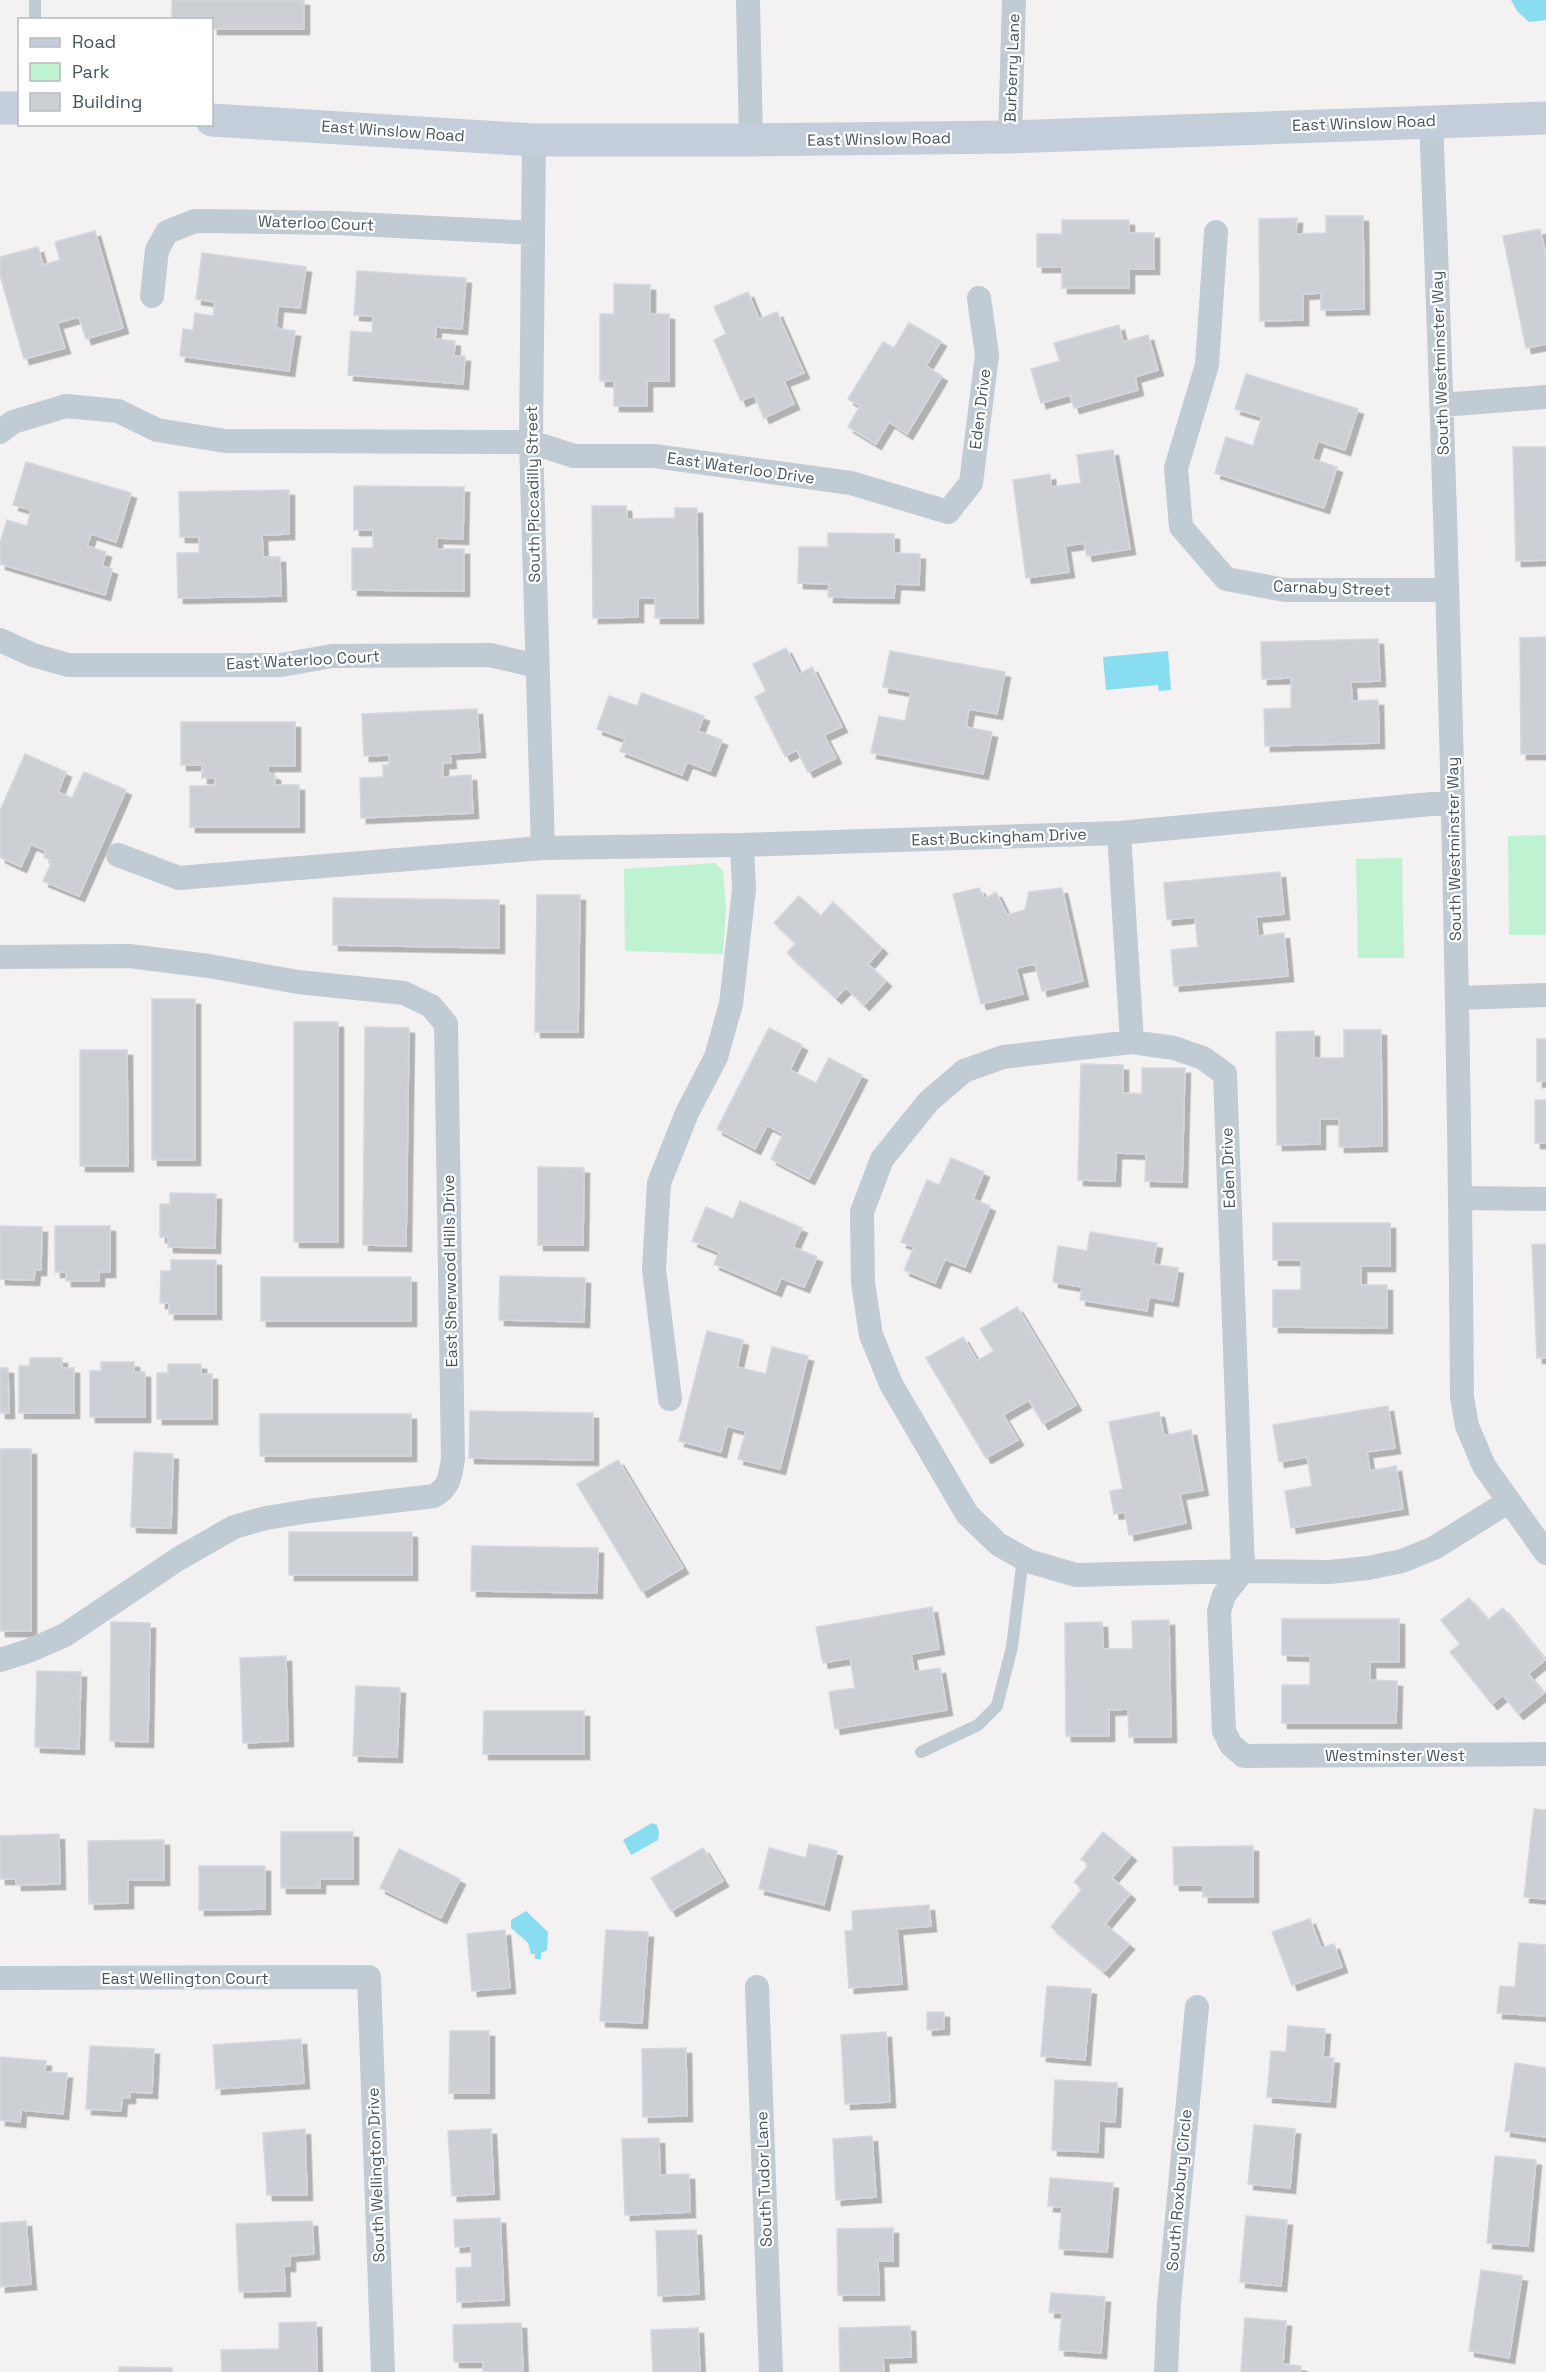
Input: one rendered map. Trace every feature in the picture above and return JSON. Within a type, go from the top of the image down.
[{"type":"main road","points":[[0,108],[18,108]]},
{"type":"main road","name":"East Winslow Road","points":[[213,120],[534,140],[751,140],[1010,137],[1546,118]]},
{"type":"street","points":[[747,0],[751,140]]},
{"type":"street","name":"Burberry Lane","points":[[1010,137],[1014,0]]},
{"type":"street","name":"South Westminster Way","points":[[1431,121],[1453,802],[1461,1198],[1462,1397],[1467,1426],[1484,1466],[1546,1553]]},
{"type":"street","name":"South Piccadilly Street","points":[[534,140],[531,442],[543,848]]},
{"type":"street","name":"Waterloo Court","points":[[152,296],[157,250],[167,232],[195,221],[337,223],[533,233]]},
{"type":"street","name":"Carnaby Street","points":[[1216,232],[1207,365],[1176,468],[1181,526],[1226,579],[1285,590],[1447,590]]},
{"type":"street","name":"Eden Drive","points":[[948,512],[971,483],[987,355],[979,298]]},
{"type":"street","points":[[1441,405],[1546,397]]},
{"type":"street","points":[[0,432],[13,422],[66,406],[118,411],[157,430],[225,441],[531,442]]},
{"type":"street","name":"East Waterloo Drive","points":[[531,442],[574,456],[654,456],[851,483],[948,512]]},
{"type":"street","name":"East Waterloo Court","points":[[0,640],[33,655],[69,665],[281,665],[332,656],[490,655],[537,666]]},
{"type":"street","name":"East Buckingham Drive","points":[[543,848],[742,845],[1119,832],[1453,802]]},
{"type":"street","points":[[1119,832],[1132,1042],[1003,1057],[964,1071],[928,1101],[882,1159],[862,1212],[863,1283],[871,1335],[891,1384],[967,1514],[998,1544],[1023,1558],[1076,1575],[1244,1571],[1329,1572],[1368,1568],[1402,1561],[1434,1548],[1508,1502]]},
{"type":"street","points":[[670,1399],[654,1269],[659,1183],[687,1113],[716,1057],[731,1004],[744,889],[742,845]]},
{"type":"street","points":[[118,855],[180,878],[543,848]]},
{"type":"street","name":"East Sherwood Hills Drive","points":[[0,957],[129,956],[208,966],[298,982],[404,993],[431,1006],[446,1024],[453,1459],[450,1479],[445,1490],[435,1496],[309,1511],[266,1518],[234,1527],[178,1559],[64,1635],[31,1650],[0,1660]]},
{"type":"street","points":[[1457,998],[1546,995]]},
{"type":"street","name":"Eden Drive","points":[[1132,1042],[1174,1048],[1203,1058],[1225,1074],[1244,1571]]},
{"type":"street","points":[[1461,1198],[1546,1200]]},
{"type":"street","name":"Westminster West","points":[[1244,1571],[1224,1595],[1219,1611],[1224,1731],[1231,1745],[1244,1756],[1546,1754]]},
{"type":"street","name":"East Wellington Court","points":[[0,1978],[369,1977]]},
{"type":"street","name":"South Wellington Drive","points":[[369,1977],[384,2372]]},
{"type":"street","name":"South Tudor Lane","points":[[756,1987],[771,2372]]},
{"type":"street","name":"South Roxbury Circle","points":[[1166,2372],[1169,2302],[1197,2007]]},
{"type":"lane","points":[[35,0],[35,18]]},
{"type":"lane","points":[[921,1752],[978,1725],[997,1706],[1011,1647],[1023,1558]]},
{"type":"green space","points":[[1546,835],[1546,935],[1509,935],[1508,836]]},
{"type":"green space","points":[[1402,858],[1404,958],[1358,958],[1356,859]]},
{"type":"green space","points":[[715,863],[723,871],[726,909],[723,954],[625,951],[624,869]]},
{"type":"water","points":[[1511,0],[1546,0],[1546,20],[1529,22],[1517,11]]},
{"type":"water","points":[[1168,651],[1171,690],[1159,691],[1158,685],[1106,690],[1103,657]]},
{"type":"water","points":[[652,1823],[657,1825],[658,1840],[631,1855],[623,1840]]},
{"type":"water","points":[[526,1911],[548,1932],[547,1950],[541,1953],[541,1959],[535,1959],[535,1954],[531,1954],[528,1943],[511,1928],[511,1920]]},
{"type":"building","points":[[172,0],[304,0],[304,29],[213,29],[213,18],[172,18]]},
{"type":"building","points":[[1326,216],[1363,216],[1364,309],[1321,310],[1321,293],[1303,294],[1303,320],[1260,321],[1259,219],[1297,218],[1296,234],[1326,233]]},
{"type":"building","points":[[1062,220],[1129,220],[1129,233],[1154,233],[1154,269],[1129,269],[1129,288],[1062,288],[1062,267],[1037,267],[1037,234],[1062,234]]},
{"type":"building","points":[[1540,229],[1546,255],[1546,344],[1526,348],[1503,236]]},
{"type":"building","points":[[95,231],[123,328],[86,339],[79,317],[57,323],[65,348],[24,359],[0,275],[0,257],[38,247],[43,265],[60,260],[55,242]]},
{"type":"building","points":[[202,253],[306,267],[300,308],[278,306],[276,328],[295,331],[289,371],[180,356],[183,329],[193,330],[195,313],[213,316],[215,302],[196,299]]},
{"type":"building","points":[[357,271],[466,278],[462,329],[436,327],[435,339],[455,341],[454,356],[465,356],[463,384],[348,375],[351,331],[372,333],[373,316],[354,315]]},
{"type":"building","points":[[614,284],[650,285],[650,314],[669,314],[669,381],[647,381],[647,406],[614,406],[614,381],[600,381],[600,314],[614,314]]},
{"type":"building","points":[[748,292],[759,319],[777,312],[804,373],[784,381],[794,404],[764,418],[754,395],[741,401],[714,340],[726,334],[714,307]]},
{"type":"building","points":[[909,323],[941,341],[926,366],[942,376],[907,434],[889,422],[876,444],[848,427],[860,406],[848,399],[883,342],[894,348]]},
{"type":"building","points":[[1119,325],[1123,342],[1148,335],[1158,370],[1135,377],[1138,390],[1074,408],[1070,395],[1041,403],[1031,369],[1060,361],[1054,343]]},
{"type":"building","points":[[1246,374],[1358,409],[1345,450],[1318,441],[1312,459],[1337,467],[1324,508],[1215,473],[1226,437],[1253,446],[1262,417],[1235,409]]},
{"type":"building","points":[[1513,447],[1546,447],[1546,560],[1516,561]]},
{"type":"building","points":[[1113,450],[1130,549],[1087,556],[1084,543],[1065,546],[1069,572],[1026,578],[1013,480],[1050,474],[1051,487],[1081,483],[1077,455]]},
{"type":"building","points":[[26,462],[131,493],[116,542],[91,534],[87,546],[106,552],[102,566],[112,569],[105,595],[0,564],[0,543],[7,520],[27,526],[31,510],[13,505]]},
{"type":"building","points":[[354,486],[464,487],[463,539],[437,538],[437,549],[464,549],[464,591],[352,590],[352,548],[373,548],[373,530],[354,530]]},
{"type":"building","points":[[289,490],[289,534],[262,535],[263,557],[280,557],[281,596],[178,598],[177,553],[199,553],[199,537],[180,537],[179,492]]},
{"type":"building","points":[[592,506],[626,506],[627,519],[675,518],[675,508],[697,508],[698,618],[655,618],[655,598],[638,598],[638,617],[593,618]]},
{"type":"building","points":[[828,533],[894,534],[894,553],[920,554],[919,585],[895,584],[894,598],[828,597],[829,584],[798,583],[799,547],[828,547]]},
{"type":"building","points":[[1546,637],[1546,754],[1521,754],[1520,638]]},
{"type":"building","points":[[1378,639],[1380,681],[1351,682],[1352,701],[1378,700],[1379,743],[1265,746],[1264,709],[1291,708],[1291,678],[1262,679],[1261,642]]},
{"type":"building","points":[[786,648],[799,674],[812,667],[842,727],[824,735],[836,758],[808,772],[797,750],[785,756],[755,697],[766,691],[753,664]]},
{"type":"building","points":[[890,651],[1005,672],[997,714],[969,709],[966,727],[992,732],[983,774],[871,753],[879,716],[905,721],[911,692],[883,687]]},
{"type":"building","points":[[642,693],[704,716],[698,731],[722,740],[710,771],[687,762],[682,775],[620,751],[625,739],[597,729],[609,696],[637,706]]},
{"type":"building","points":[[477,709],[480,752],[450,754],[451,763],[443,763],[443,777],[471,775],[473,813],[361,818],[360,778],[383,777],[383,765],[389,765],[389,755],[364,756],[362,714]]},
{"type":"building","points":[[181,722],[295,722],[295,766],[268,766],[268,773],[275,775],[275,785],[299,785],[299,827],[190,827],[190,786],[215,786],[215,778],[202,778],[202,765],[181,765]]},
{"type":"building","points":[[25,754],[66,772],[58,792],[72,798],[84,772],[126,790],[79,896],[43,881],[52,861],[44,857],[46,851],[31,844],[21,867],[0,857],[0,811]]},
{"type":"building","points":[[1280,872],[1284,914],[1256,917],[1258,936],[1284,933],[1288,976],[1174,986],[1171,950],[1198,947],[1195,917],[1167,920],[1164,883]]},
{"type":"building","points":[[979,888],[985,899],[996,892],[1007,915],[1025,910],[1029,892],[1062,888],[1083,981],[1042,991],[1035,964],[1016,968],[1023,994],[981,1004],[953,894]]},
{"type":"building","points":[[537,895],[580,895],[578,1032],[535,1032]]},
{"type":"building","points":[[799,896],[821,916],[833,902],[882,948],[868,964],[886,981],[864,1005],[846,988],[836,998],[787,953],[796,943],[774,923]]},
{"type":"building","points":[[333,898],[499,900],[499,948],[333,945]]},
{"type":"building","points":[[152,999],[195,999],[195,1160],[152,1160]]},
{"type":"building","points":[[294,1022],[338,1022],[338,1242],[294,1242]]},
{"type":"building","points":[[365,1027],[409,1028],[406,1246],[363,1245]]},
{"type":"building","points":[[769,1028],[802,1045],[790,1070],[816,1083],[829,1058],[862,1075],[809,1179],[771,1159],[783,1134],[767,1125],[755,1149],[717,1129]]},
{"type":"building","points":[[1344,1030],[1381,1030],[1382,1146],[1339,1147],[1339,1119],[1320,1119],[1320,1144],[1277,1145],[1276,1032],[1314,1031],[1314,1058],[1344,1058]]},
{"type":"building","points":[[1537,1039],[1546,1039],[1546,1081],[1537,1082]]},
{"type":"building","points":[[80,1050],[127,1050],[128,1166],[80,1166]]},
{"type":"building","points":[[1081,1064],[1123,1065],[1123,1093],[1142,1094],[1142,1068],[1185,1068],[1182,1182],[1145,1181],[1146,1154],[1116,1153],[1115,1181],[1078,1180]]},
{"type":"building","points":[[1535,1100],[1546,1100],[1546,1143],[1535,1143]]},
{"type":"building","points":[[951,1158],[984,1172],[973,1199],[990,1206],[965,1267],[945,1259],[935,1283],[904,1270],[914,1247],[901,1242],[927,1180],[939,1185]]},
{"type":"building","points":[[538,1167],[584,1168],[583,1245],[538,1245]]},
{"type":"building","points":[[170,1193],[216,1194],[215,1248],[168,1247],[168,1237],[160,1237],[160,1204],[170,1204]]},
{"type":"building","points":[[740,1201],[802,1228],[793,1247],[817,1257],[804,1287],[781,1278],[776,1291],[714,1264],[719,1252],[692,1241],[706,1207],[733,1219]]},
{"type":"building","points":[[1273,1223],[1390,1223],[1390,1266],[1361,1266],[1361,1285],[1387,1285],[1387,1328],[1273,1327],[1273,1290],[1301,1290],[1301,1260],[1273,1260]]},
{"type":"building","points":[[0,1226],[42,1227],[41,1270],[35,1270],[34,1280],[0,1279]]},
{"type":"building","points":[[55,1226],[110,1226],[110,1272],[99,1272],[99,1281],[66,1281],[66,1272],[55,1272]]},
{"type":"building","points":[[1090,1232],[1157,1243],[1153,1264],[1178,1268],[1173,1301],[1149,1297],[1147,1311],[1080,1300],[1082,1287],[1053,1282],[1058,1246],[1087,1251]]},
{"type":"building","points":[[1546,1244],[1546,1358],[1537,1358],[1532,1245]]},
{"type":"building","points":[[171,1260],[216,1260],[216,1314],[169,1314],[169,1303],[160,1303],[161,1271],[171,1271]]},
{"type":"building","points":[[500,1276],[585,1278],[584,1322],[499,1320]]},
{"type":"building","points":[[261,1277],[411,1277],[411,1321],[261,1321]]},
{"type":"building","points":[[1017,1307],[1076,1405],[1043,1424],[1029,1400],[1003,1415],[1018,1440],[986,1458],[926,1358],[963,1337],[977,1361],[994,1351],[980,1329]]},
{"type":"building","points":[[707,1331],[743,1340],[737,1367],[766,1374],[772,1347],[808,1356],[780,1469],[738,1459],[746,1431],[727,1426],[721,1452],[679,1441]]},
{"type":"building","points":[[30,1358],[62,1358],[62,1368],[74,1368],[74,1413],[19,1413],[19,1366],[30,1366]]},
{"type":"building","points":[[101,1362],[134,1362],[134,1372],[145,1372],[145,1417],[90,1417],[90,1371],[101,1371]]},
{"type":"building","points":[[168,1364],[201,1364],[201,1374],[212,1374],[212,1419],[157,1419],[157,1373],[168,1373]]},
{"type":"building","points":[[0,1368],[8,1368],[9,1413],[0,1413]]},
{"type":"building","points":[[1388,1406],[1395,1448],[1367,1452],[1370,1471],[1396,1466],[1403,1509],[1291,1528],[1285,1491],[1312,1486],[1307,1457],[1279,1462],[1273,1425]]},
{"type":"building","points":[[470,1411],[593,1413],[593,1460],[469,1458]]},
{"type":"building","points":[[1159,1412],[1164,1436],[1191,1430],[1203,1490],[1180,1494],[1186,1523],[1129,1535],[1125,1512],[1114,1514],[1110,1491],[1123,1489],[1109,1422]]},
{"type":"building","points":[[260,1414],[411,1414],[411,1456],[260,1456]]},
{"type":"building","points":[[0,1449],[31,1449],[31,1631],[0,1631]]},
{"type":"building","points":[[134,1452],[173,1454],[171,1528],[131,1527]]},
{"type":"building","points":[[618,1460],[683,1568],[642,1592],[577,1484]]},
{"type":"building","points":[[289,1532],[412,1532],[412,1575],[289,1575]]},
{"type":"building","points":[[472,1546],[598,1548],[597,1593],[471,1591]]},
{"type":"building","points":[[1469,1598],[1488,1620],[1503,1608],[1545,1660],[1528,1674],[1544,1693],[1518,1714],[1503,1695],[1492,1704],[1450,1652],[1460,1644],[1441,1620]]},
{"type":"building","points":[[932,1607],[939,1649],[911,1654],[914,1672],[940,1668],[947,1710],[835,1729],[829,1692],[855,1688],[850,1658],[823,1663],[816,1627]]},
{"type":"building","points":[[1282,1619],[1399,1619],[1399,1662],[1370,1662],[1370,1680],[1397,1681],[1396,1723],[1282,1723],[1282,1685],[1310,1685],[1310,1656],[1282,1655]]},
{"type":"building","points":[[1169,1620],[1171,1737],[1129,1737],[1128,1709],[1109,1710],[1109,1736],[1066,1736],[1065,1623],[1102,1622],[1103,1649],[1133,1649],[1132,1621]]},
{"type":"building","points":[[111,1622],[150,1623],[148,1742],[110,1741]]},
{"type":"building","points":[[286,1656],[288,1741],[243,1743],[240,1658]]},
{"type":"building","points":[[37,1671],[81,1672],[79,1749],[35,1747]]},
{"type":"building","points":[[356,1686],[400,1688],[397,1757],[353,1756]]},
{"type":"building","points":[[484,1711],[584,1711],[584,1754],[483,1754]]},
{"type":"building","points":[[1534,1809],[1546,1810],[1546,1899],[1524,1897]]},
{"type":"building","points":[[281,1832],[353,1832],[353,1879],[320,1879],[320,1888],[281,1888]]},
{"type":"building","points":[[1103,1832],[1131,1855],[1112,1878],[1130,1894],[1105,1924],[1129,1944],[1104,1972],[1051,1927],[1082,1889],[1074,1882],[1089,1865],[1081,1859]]},
{"type":"building","points":[[59,1834],[60,1884],[16,1885],[16,1879],[0,1879],[0,1836]]},
{"type":"building","points":[[164,1840],[164,1880],[128,1880],[128,1903],[89,1904],[88,1841]]},
{"type":"building","points":[[809,1844],[837,1851],[824,1905],[759,1889],[769,1848],[806,1858]]},
{"type":"building","points":[[1253,1846],[1253,1897],[1203,1897],[1203,1885],[1174,1885],[1173,1847]]},
{"type":"building","points":[[703,1848],[723,1881],[671,1911],[651,1878]]},
{"type":"building","points":[[399,1849],[460,1879],[441,1918],[380,1888]]},
{"type":"building","points":[[199,1866],[265,1866],[265,1909],[199,1910]]},
{"type":"building","points":[[929,1905],[931,1926],[897,1929],[902,1984],[849,1988],[845,1931],[853,1931],[852,1911]]},
{"type":"building","points":[[1310,1919],[1321,1948],[1334,1944],[1342,1967],[1292,1985],[1272,1932]]},
{"type":"building","points":[[505,1930],[510,1988],[472,1991],[467,1934]]},
{"type":"building","points":[[606,1930],[648,1932],[642,2023],[600,2021]]},
{"type":"building","points":[[1519,1943],[1546,1945],[1546,2016],[1497,2013],[1500,1986],[1515,1987]]},
{"type":"building","points":[[1047,1986],[1091,1989],[1085,2060],[1041,2056]]},
{"type":"building","points":[[927,2012],[944,2012],[944,2029],[927,2030]]},
{"type":"building","points":[[1288,2026],[1325,2029],[1323,2057],[1334,2058],[1330,2102],[1267,2097],[1271,2051],[1286,2052]]},
{"type":"building","points":[[450,2031],[489,2031],[489,2093],[449,2093]]},
{"type":"building","points":[[886,2032],[890,2102],[845,2104],[841,2035]]},
{"type":"building","points":[[301,2039],[304,2083],[216,2089],[213,2045]]},
{"type":"building","points":[[90,2046],[154,2049],[152,2093],[130,2092],[130,2098],[122,2098],[121,2111],[86,2109]]},
{"type":"building","points":[[686,2048],[687,2116],[643,2117],[642,2049]]},
{"type":"building","points":[[0,2057],[46,2061],[45,2072],[67,2073],[63,2114],[21,2110],[20,2122],[0,2120]]},
{"type":"building","points":[[1515,2063],[1546,2068],[1546,2137],[1505,2131]]},
{"type":"building","points":[[1055,2080],[1117,2083],[1115,2122],[1099,2121],[1098,2152],[1052,2150]]},
{"type":"building","points":[[1254,2125],[1295,2129],[1290,2188],[1248,2184]]},
{"type":"building","points":[[305,2129],[307,2195],[267,2195],[263,2133]]},
{"type":"building","points":[[491,2129],[494,2194],[452,2196],[448,2131]]},
{"type":"building","points":[[872,2136],[876,2197],[836,2200],[833,2139]]},
{"type":"building","points":[[659,2138],[660,2175],[689,2174],[690,2212],[625,2215],[622,2139]]},
{"type":"building","points":[[1495,2156],[1536,2160],[1528,2246],[1487,2243]]},
{"type":"building","points":[[1050,2178],[1113,2183],[1107,2252],[1059,2249],[1062,2207],[1048,2206]]},
{"type":"building","points":[[1246,2216],[1287,2220],[1281,2286],[1240,2282]]},
{"type":"building","points":[[500,2218],[504,2300],[457,2302],[456,2268],[472,2267],[471,2246],[455,2247],[454,2220]]},
{"type":"building","points":[[26,2221],[31,2284],[0,2287],[0,2223]]},
{"type":"building","points":[[312,2221],[314,2254],[290,2256],[290,2266],[284,2266],[285,2291],[239,2292],[236,2224]]},
{"type":"building","points":[[893,2228],[893,2261],[878,2261],[879,2295],[838,2295],[837,2229]]},
{"type":"building","points":[[696,2230],[699,2294],[658,2296],[656,2231]]},
{"type":"building","points":[[1481,2270],[1522,2276],[1509,2358],[1469,2351]]},
{"type":"building","points":[[1051,2293],[1105,2297],[1101,2353],[1059,2350],[1062,2313],[1049,2312]]},
{"type":"building","points":[[1245,2318],[1286,2321],[1283,2364],[1301,2366],[1301,2372],[1241,2372]]},
{"type":"building","points":[[316,2322],[317,2372],[222,2372],[221,2350],[279,2349],[279,2323]]},
{"type":"building","points":[[521,2323],[523,2372],[483,2372],[483,2362],[454,2362],[453,2325]]},
{"type":"building","points":[[910,2326],[911,2357],[883,2358],[884,2372],[840,2372],[839,2328]]},
{"type":"building","points":[[698,2328],[700,2372],[653,2372],[651,2330]]},
{"type":"building","points":[[119,2367],[172,2368],[172,2372],[119,2372]]}]
